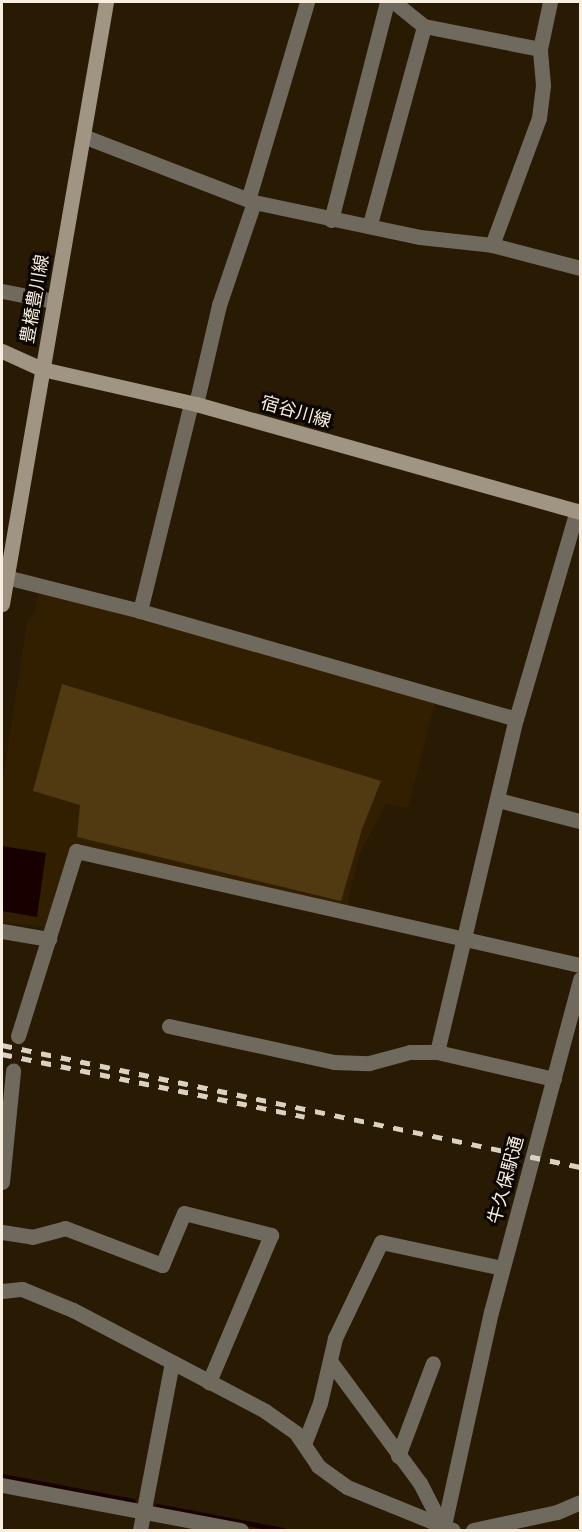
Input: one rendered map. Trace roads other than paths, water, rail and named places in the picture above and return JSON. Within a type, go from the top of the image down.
[{"type":"main road","name":"豊橋豊川線","points":[[2,604],[4,577],[106,2]]},
{"type":"main road","name":"宿谷川線","points":[[2,351],[42,369],[193,404],[579,512]]},
{"type":"street","points":[[140,611],[219,305],[307,2]]},
{"type":"street","points":[[331,220],[387,2]]},
{"type":"street","points":[[393,2],[424,26],[540,49]]},
{"type":"street","points":[[492,245],[539,118],[543,85],[540,49],[549,2]]},
{"type":"street","points":[[369,224],[424,26]]},
{"type":"street","points":[[83,136],[251,201],[331,220],[369,224],[420,237],[492,245],[580,268]]},
{"type":"street","points":[[2,291],[54,301]]},
{"type":"street","points":[[438,1052],[516,719],[579,512]]},
{"type":"street","points":[[4,577],[140,611],[516,719]]},
{"type":"street","points":[[498,800],[580,821]]},
{"type":"street","points":[[18,1036],[76,851],[580,965]]},
{"type":"street","points":[[2,931],[49,939]]},
{"type":"street","name":"牛久保駅通","points":[[446,1530],[472,1391],[502,1268],[580,979]]},
{"type":"street","points":[[169,1026],[333,1062],[369,1063],[410,1052],[438,1052],[554,1079]]},
{"type":"street","points":[[2,1182],[14,1071]]},
{"type":"street","points":[[2,1232],[32,1237],[65,1228],[162,1265],[184,1213],[271,1235],[209,1382]]},
{"type":"street","points":[[304,1444],[335,1338],[381,1242],[502,1268]]},
{"type":"street","points":[[2,1291],[21,1289],[74,1310],[265,1411],[296,1433],[322,1470],[347,1487],[418,1514],[446,1530]]},
{"type":"street","points":[[330,1361],[420,1483],[446,1530]]},
{"type":"street","points":[[140,1530],[172,1362]]},
{"type":"street","points":[[398,1455],[433,1363]]},
{"type":"street","points":[[2,1485],[241,1530]]},
{"type":"street","points":[[473,1530],[557,1512],[580,1502]]},
{"type":"waterway","points":[[2,1476],[133,1501]]},
{"type":"waterway","points":[[157,1506],[283,1530]]},
{"type":"railway","points":[[2,1045],[580,1167]]},
{"type":"railway","points":[[2,1054],[305,1117]]}]
